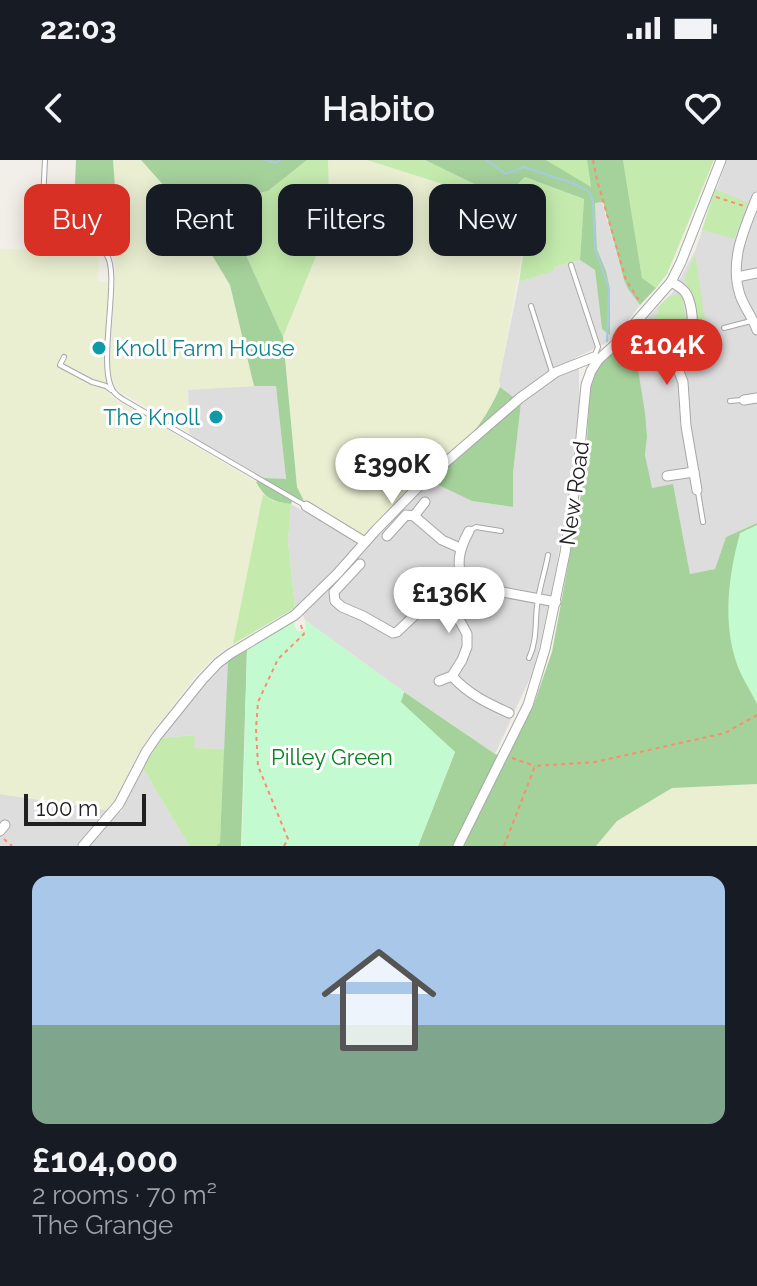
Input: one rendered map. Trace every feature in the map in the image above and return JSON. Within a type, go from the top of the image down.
[{"type":"street","name":"New Road","points":[[458,846],[535,685],[565,553],[586,385],[591,371],[596,359],[621,339],[671,282],[721,160]]},
{"type":"street","points":[[755,325],[741,298],[736,261],[738,245],[757,197]]},
{"type":"street","points":[[737,277],[757,273]]},
{"type":"street","points":[[671,282],[687,295],[693,324],[689,337],[678,339],[674,355],[683,382],[686,426],[697,490]]},
{"type":"street","points":[[83,846],[119,804],[146,752],[202,680],[230,654],[295,615],[424,481],[520,398],[575,363],[596,359]]},
{"type":"street","points":[[744,400],[757,398]]},
{"type":"street","points":[[667,476],[694,472]]},
{"type":"street","points":[[414,516],[425,502]]},
{"type":"street","points":[[306,506],[365,542]]},
{"type":"street","points":[[387,536],[406,515],[414,516],[442,540],[460,548]]},
{"type":"street","points":[[461,587],[458,564],[460,548],[469,531]]},
{"type":"street","points":[[360,564],[334,592],[335,601],[393,633],[434,597],[461,587],[556,602]]},
{"type":"street","points":[[439,681],[452,676],[467,647],[467,634],[445,594]]},
{"type":"street","points":[[452,676],[483,702],[509,713]]},
{"type":"lane","points":[[44,184],[45,160]]},
{"type":"lane","points":[[108,256],[111,285],[108,367],[113,391]]},
{"type":"lane","points":[[571,265],[598,347],[596,359]]},
{"type":"lane","points":[[531,306],[553,375]]},
{"type":"lane","points":[[724,328],[755,325]]},
{"type":"lane","points":[[64,357],[60,365],[106,386],[124,400],[306,506]]},
{"type":"lane","points":[[730,401],[744,400]]},
{"type":"lane","points":[[697,490],[703,522]]},
{"type":"lane","points":[[469,531],[476,527],[501,531]]},
{"type":"lane","points":[[529,658],[548,555]]},
{"type":"path","points":[[593,160],[626,280],[646,309]]},
{"type":"path","points":[[707,194],[752,208]]},
{"type":"path","points":[[284,846],[288,839],[258,766],[256,729],[258,702],[278,659],[304,634],[295,615]]},
{"type":"path","points":[[503,755],[535,766],[595,762],[725,733],[757,715]]},
{"type":"path","points":[[504,846],[535,766]]},
{"type":"path","points":[[2,830],[12,846]]},
{"type":"shaded area","points":[[727,160],[757,160],[757,523],[726,537],[715,569],[690,574],[673,485],[651,488],[637,363],[628,346],[642,323],[672,293],[695,251]]},
{"type":"shaded area","points":[[602,202],[624,280],[640,305],[618,334],[575,358],[579,369],[579,406],[556,570],[531,676],[495,754],[305,620],[302,613],[430,481],[472,501],[513,507],[513,473],[521,403],[500,387],[499,380],[519,282],[580,260],[595,270],[602,329],[606,271],[597,249],[595,203]]},
{"type":"shaded area","points":[[276,385],[286,480],[264,478],[189,433],[188,389]]},
{"type":"shaded area","points":[[291,504],[358,543],[310,596],[295,608],[288,542]]},
{"type":"shaded area","points":[[228,661],[226,749],[194,748],[194,735],[161,738],[207,680]]},
{"type":"shaded area","points":[[143,768],[189,846],[0,846],[0,794],[121,812]]},
{"type":"green space","points":[[76,160],[113,160],[115,184],[75,184]]},
{"type":"green space","points":[[113,160],[141,160],[162,184],[146,184],[146,256],[213,256],[230,285],[254,386],[188,390],[189,433],[114,388],[110,365],[116,256],[130,256],[130,184],[115,184]]},
{"type":"green space","points":[[141,160],[307,160],[262,192],[262,184],[162,184]]},
{"type":"green space","points":[[307,160],[328,160],[329,184],[278,184],[278,256],[316,256],[283,337],[246,256],[262,256],[262,192]]},
{"type":"green space","points":[[328,160],[367,160],[442,184],[429,184],[429,256],[522,256],[500,387],[491,409],[472,435],[419,480],[364,535],[304,501],[297,487],[283,337],[316,256],[413,256],[413,184],[329,184]]},
{"type":"green space","points":[[367,160],[425,160],[474,184],[442,184]]},
{"type":"green space","points":[[425,160],[546,160],[591,187],[587,160],[623,160],[642,278],[656,288],[640,305],[624,280],[603,202],[595,203],[597,249],[610,289],[610,335],[602,329],[595,270],[580,260],[584,199],[525,177],[518,184],[474,184]]},
{"type":"green space","points":[[546,160],[587,160],[591,188]]},
{"type":"green space","points":[[623,160],[714,160],[667,274],[656,288],[642,278]]},
{"type":"green space","points":[[525,177],[544,184],[518,184]]},
{"type":"green space","points":[[546,185],[584,199],[580,260],[519,282],[523,256],[546,256]]},
{"type":"green space","points":[[715,189],[748,203],[734,239],[702,230]]},
{"type":"green space","points":[[0,249],[24,250],[24,256],[99,256],[98,281],[108,282],[108,383],[105,389],[110,396],[256,482],[263,494],[233,644],[196,675],[151,734],[132,765],[118,797],[107,810],[0,794]]},
{"type":"green space","points":[[695,255],[706,326],[698,327],[692,296],[684,280]]},
{"type":"green space","points":[[213,256],[246,256],[283,337],[297,487],[304,501],[294,497],[291,504],[274,500],[266,496],[256,482],[264,478],[286,479],[276,386],[254,386],[230,285]]},
{"type":"green space","points":[[678,294],[682,297],[686,322],[681,331],[669,332],[653,318],[659,312],[657,308],[668,297]]},
{"type":"green space","points":[[642,323],[628,345],[637,363],[645,413],[645,455],[652,488],[673,484],[690,574],[715,569],[726,537],[757,523],[757,784],[672,788],[617,821],[596,846],[418,846],[455,752],[400,702],[404,692],[495,754],[506,757],[533,707],[552,652],[585,473],[590,388],[602,362]]},
{"type":"green space","points":[[500,387],[521,403],[513,473],[513,507],[472,501],[430,481],[478,426]]},
{"type":"green space","points":[[263,494],[273,501],[291,504],[288,542],[295,608],[233,644]]},
{"type":"green space","points":[[757,525],[757,704],[737,664],[728,611],[730,580],[740,533]]},
{"type":"green space","name":"Pilley Green","points":[[305,620],[404,692],[401,702],[455,752],[418,846],[242,846],[247,650],[293,621],[297,631],[306,630]]},
{"type":"green space","points":[[247,650],[241,846],[216,846],[220,843],[228,661]]},
{"type":"green space","points":[[195,735],[194,748],[226,749],[220,844],[216,846],[189,846],[143,768],[161,738]]},
{"type":"green space","points":[[757,784],[757,846],[596,846],[617,821],[672,788]]},
{"type":"waterway","points":[[265,160],[276,163],[280,160]]},
{"type":"waterway","points":[[486,160],[506,174],[524,167],[575,184],[589,192],[593,202],[595,248],[609,289],[607,341]]},
{"type":"place","name":"Knoll Farm House","points":[[99,348]]},
{"type":"place","name":"The Knoll","points":[[216,417]]}]
